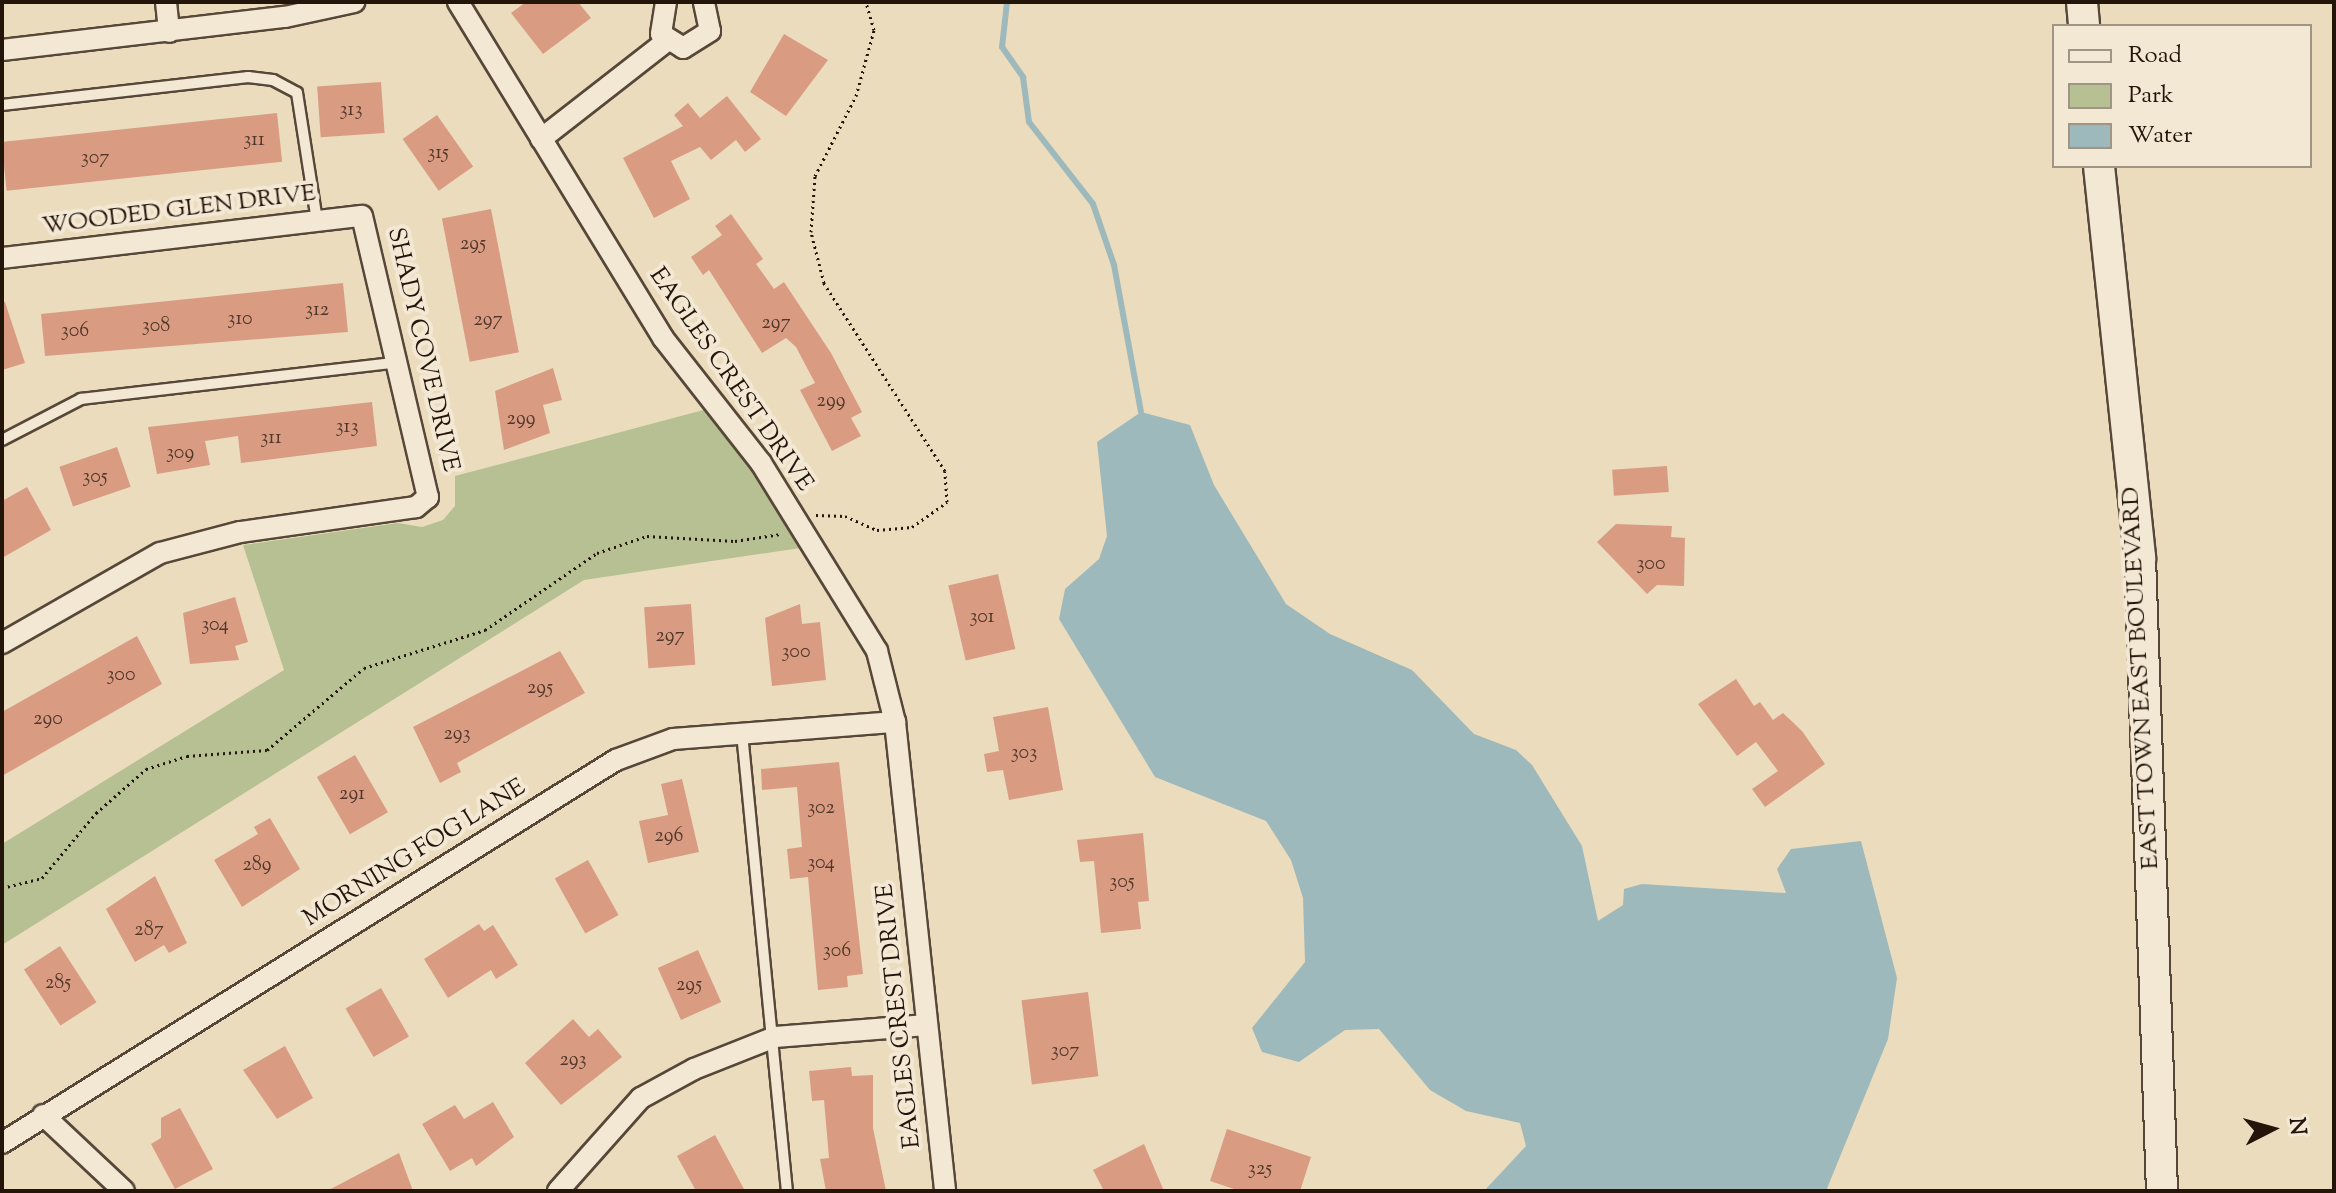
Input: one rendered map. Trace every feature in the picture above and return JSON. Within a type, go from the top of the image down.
[{"type":"street","points":[[166,2],[169,32]]},
{"type":"street","points":[[2,50],[169,32],[354,2]]},
{"type":"street","name":"EAGLES CREST DRIVE","points":[[458,2],[663,338],[761,463],[877,651],[895,722],[945,1191]]},
{"type":"street","points":[[666,2],[658,25],[667,41],[683,48],[706,38],[712,23],[704,2]]},
{"type":"street","points":[[2082,2],[2084,24]]},
{"type":"street","points":[[541,139],[667,41]]},
{"type":"street","name":"EAST TOWN EAST BOULEVARD","points":[[2099,168],[2140,558],[2162,1191]]},
{"type":"street","name":"WOODED GLEN DRIVE","points":[[2,258],[362,216]]},
{"type":"street","name":"SHADY COVE DRIVE","points":[[2,643],[160,553],[240,532],[416,507],[428,497],[399,362],[362,216]]},
{"type":"street","name":"MORNING FOG LANE","points":[[2,1143],[616,760],[673,739],[895,722]]},
{"type":"street","points":[[558,1191],[641,1098],[775,1037],[927,1025]]},
{"type":"street","points":[[43,1115],[124,1191]]},
{"type":"lane","points":[[2,105],[273,80],[297,93],[317,221]]},
{"type":"lane","points":[[2,440],[81,399],[399,362]]},
{"type":"lane","points":[[742,733],[775,1037],[787,1191]]},
{"type":"path","points":[[2,888],[42,878],[96,813],[146,769],[187,756],[267,750],[364,668],[485,630],[597,553],[647,536],[772,538],[823,512],[877,530],[912,527],[947,502],[945,471],[824,283],[811,232],[815,176],[856,96],[874,30],[866,2]]},
{"type":"green space","points":[[711,408],[807,547],[584,580],[2,945],[2,844],[284,670],[243,545],[398,523],[422,527],[443,520],[455,506],[455,476]]},
{"type":"water","points":[[1141,412],[1190,425],[1214,485],[1286,604],[1330,634],[1412,670],[1474,734],[1516,750],[1532,765],[1582,846],[1598,921],[1623,905],[1624,889],[1642,884],[1786,893],[1777,869],[1791,849],[1861,841],[1897,978],[1888,1039],[1826,1191],[1484,1191],[1526,1146],[1520,1123],[1466,1111],[1430,1090],[1379,1029],[1345,1030],[1299,1062],[1262,1052],[1252,1028],[1305,962],[1303,898],[1291,860],[1266,821],[1155,777],[1059,619],[1065,589],[1099,559],[1107,536],[1097,442]]},
{"type":"building","points":[[526,2],[578,2],[591,18],[543,54],[511,13]]},
{"type":"building","points":[[784,34],[828,60],[786,116],[750,92]]},
{"type":"building","points":[[381,82],[385,133],[321,137],[317,86]]},
{"type":"building","points":[[727,96],[761,139],[745,152],[736,140],[711,160],[700,147],[671,161],[690,199],[654,218],[623,158],[683,126],[674,115],[688,103],[700,118]]},
{"type":"building","points":[[277,113],[282,162],[7,191],[2,142]]},
{"type":"building","points":[[437,115],[473,167],[439,191],[403,139]]},
{"type":"building","points":[[491,209],[519,352],[470,362],[442,219]]},
{"type":"building","points":[[731,214],[763,259],[756,264],[774,289],[784,282],[831,353],[862,412],[851,418],[861,436],[832,451],[800,390],[815,383],[796,347],[786,338],[762,353],[709,270],[703,275],[691,257],[722,235],[715,226]]},
{"type":"building","points":[[343,283],[348,332],[45,356],[41,314]]},
{"type":"building","points":[[5,302],[25,363],[2,370],[2,303]]},
{"type":"building","points":[[553,368],[562,400],[543,405],[550,433],[504,450],[495,391]]},
{"type":"building","points":[[372,402],[377,446],[241,463],[238,436],[205,441],[210,465],[157,474],[148,427]]},
{"type":"building","points":[[117,447],[131,487],[73,507],[59,467]]},
{"type":"building","points":[[1667,466],[1669,492],[1614,496],[1612,470]]},
{"type":"building","points":[[27,487],[51,530],[2,558],[2,501]]},
{"type":"building","points":[[1616,524],[1672,526],[1671,537],[1685,538],[1684,586],[1657,585],[1647,594],[1597,542]]},
{"type":"building","points":[[998,574],[1015,649],[966,660],[948,585]]},
{"type":"building","points":[[235,597],[248,642],[235,646],[239,660],[190,664],[183,613]]},
{"type":"building","points":[[691,604],[695,665],[648,668],[644,607]]},
{"type":"building","points":[[800,604],[802,624],[820,622],[826,680],[772,686],[765,618]]},
{"type":"building","points":[[137,636],[162,684],[2,776],[2,712]]},
{"type":"building","points":[[560,651],[585,693],[457,763],[461,772],[440,783],[413,727]]},
{"type":"building","points":[[1736,679],[1754,706],[1760,702],[1773,720],[1783,713],[1802,731],[1825,764],[1765,807],[1752,789],[1778,771],[1756,742],[1737,756],[1698,704]]},
{"type":"building","points":[[1048,707],[1063,790],[1009,800],[1003,770],[987,772],[984,754],[999,751],[993,717]]},
{"type":"building","points":[[355,755],[388,812],[350,834],[317,777]]},
{"type":"building","points":[[839,762],[863,974],[847,976],[848,987],[818,990],[808,877],[790,879],[787,849],[802,847],[797,787],[762,790],[761,769]]},
{"type":"building","points":[[682,779],[699,852],[648,863],[639,821],[668,815],[661,784]]},
{"type":"building","points":[[270,818],[300,869],[242,907],[214,860],[258,834],[254,827]]},
{"type":"building","points":[[1143,833],[1149,901],[1138,902],[1141,929],[1101,933],[1094,861],[1080,862],[1077,840]]},
{"type":"building","points":[[588,860],[619,915],[585,934],[555,878]]},
{"type":"building","points":[[155,876],[187,943],[169,953],[164,945],[135,962],[106,909]]},
{"type":"building","points":[[479,924],[484,931],[493,925],[518,965],[496,979],[491,970],[448,998],[424,959]]},
{"type":"building","points":[[60,946],[96,1002],[60,1026],[24,969]]},
{"type":"building","points":[[698,950],[721,1002],[681,1020],[658,968]]},
{"type":"building","points":[[381,988],[409,1036],[373,1057],[345,1009]]},
{"type":"building","points":[[1088,992],[1098,1076],[1032,1085],[1021,1000]]},
{"type":"building","points":[[573,1019],[589,1037],[598,1029],[622,1057],[561,1105],[525,1063]]},
{"type":"building","points":[[285,1046],[313,1098],[277,1119],[243,1070]]},
{"type":"building","points":[[851,1067],[852,1076],[873,1075],[873,1128],[886,1191],[826,1191],[820,1159],[829,1158],[824,1100],[812,1101],[809,1071]]},
{"type":"building","points":[[493,1102],[514,1137],[476,1166],[472,1158],[450,1171],[422,1124],[455,1105],[464,1119]]},
{"type":"building","points":[[180,1108],[213,1169],[175,1189],[151,1144],[161,1138],[161,1118]]},
{"type":"building","points":[[1227,1129],[1311,1157],[1300,1191],[1240,1191],[1210,1181]]},
{"type":"building","points":[[715,1135],[745,1191],[696,1191],[677,1156]]},
{"type":"building","points":[[1144,1144],[1164,1191],[1104,1191],[1093,1170]]},
{"type":"building","points":[[399,1153],[413,1191],[327,1191]]},
{"type":"waterway","points":[[1007,2],[1002,47],[1023,77],[1029,122],[1093,204],[1114,265],[1141,412]]}]
